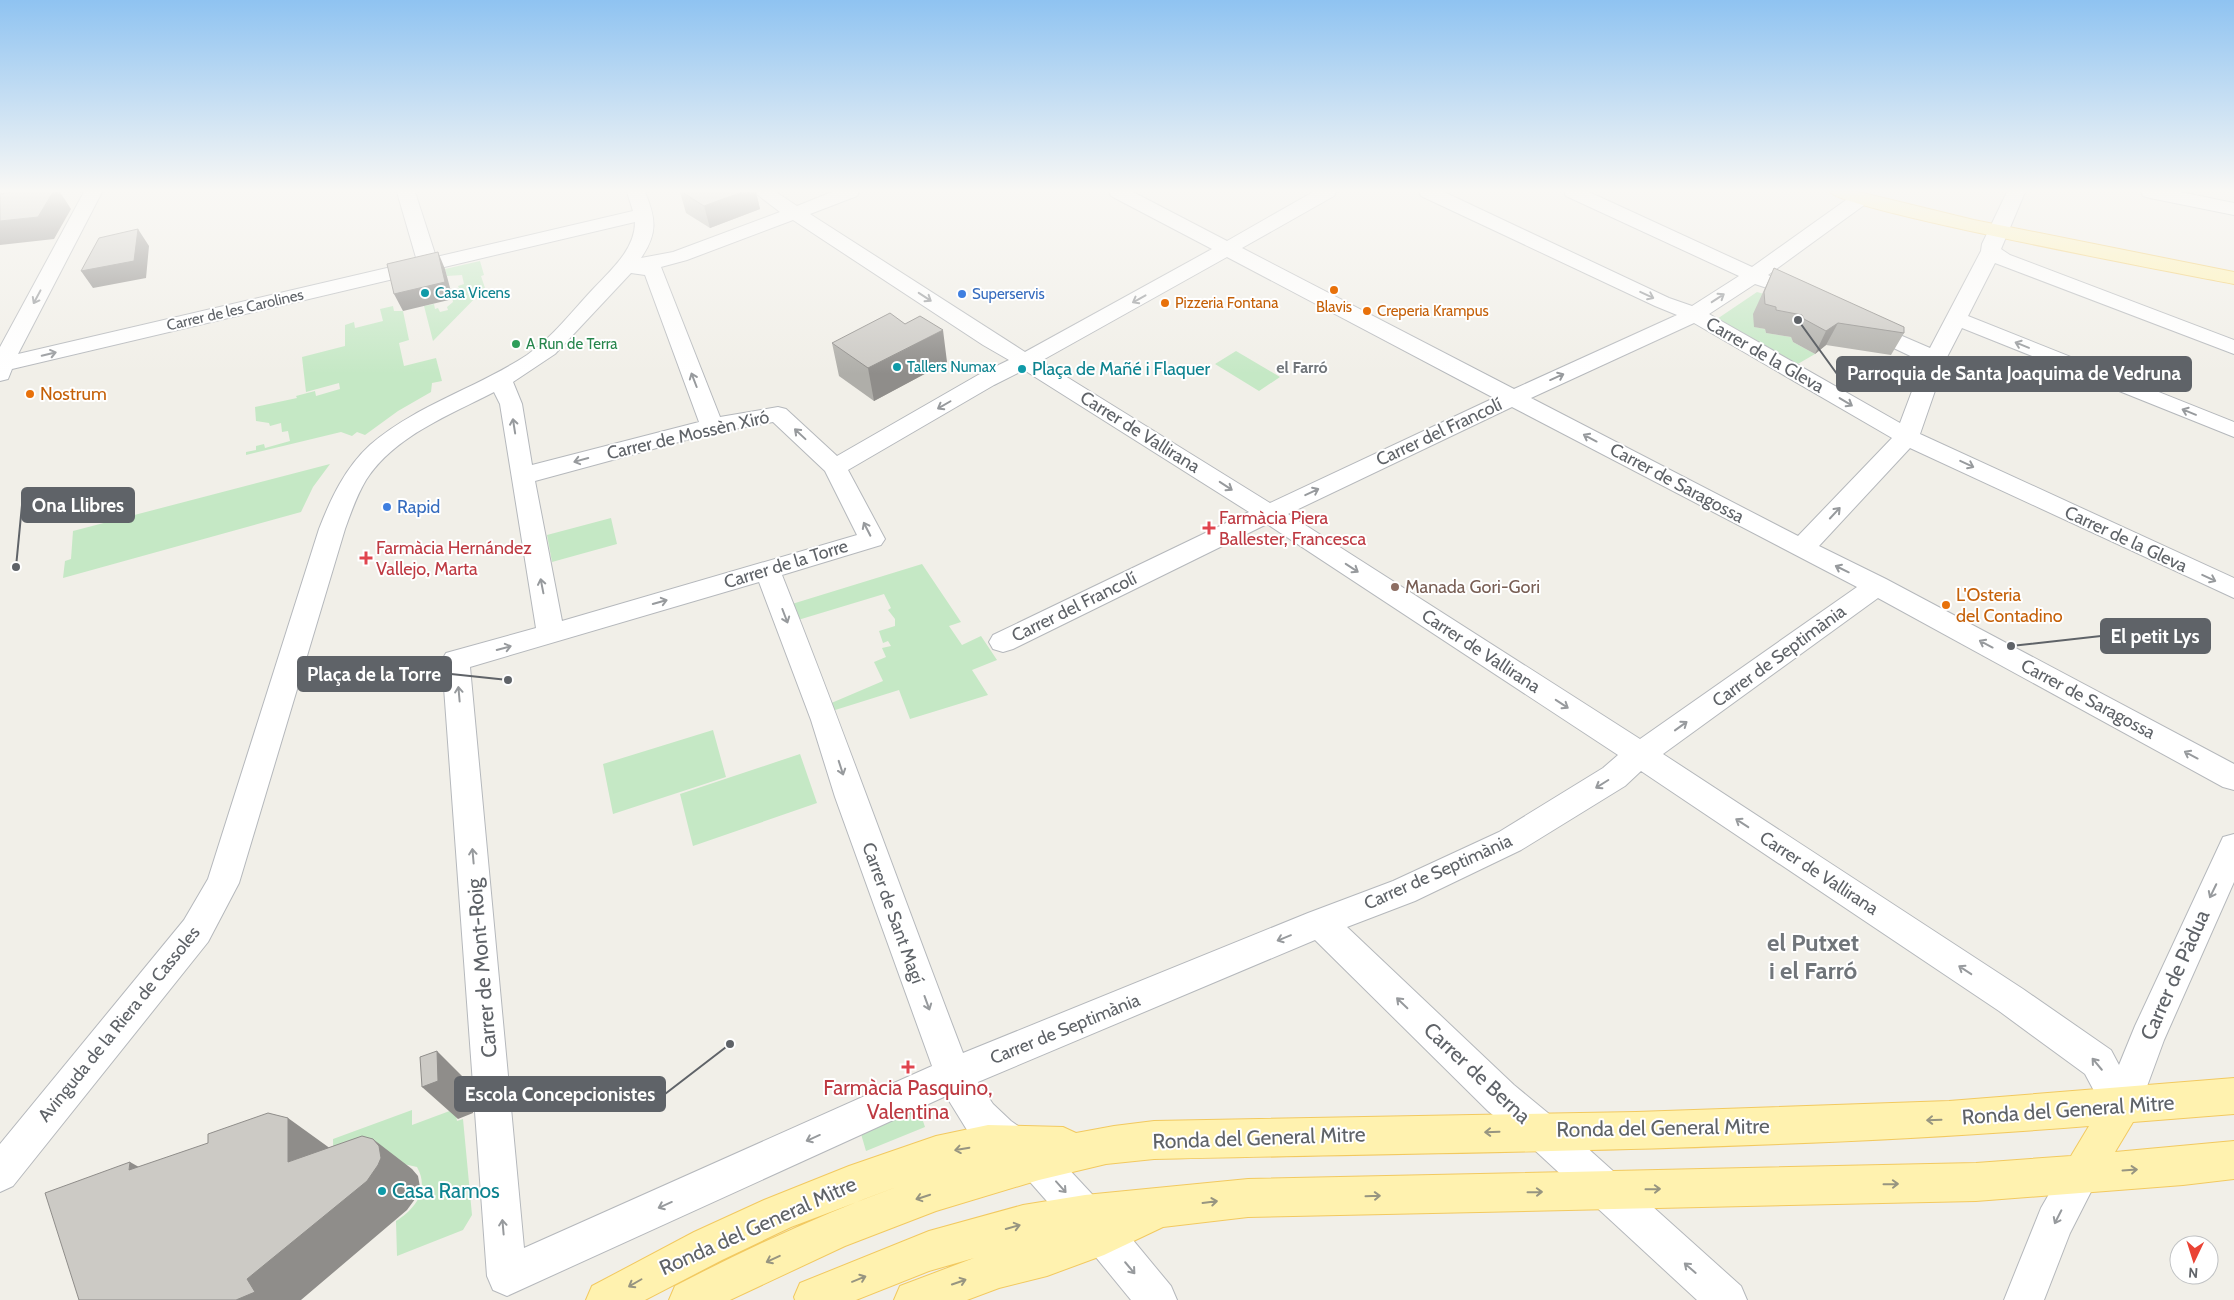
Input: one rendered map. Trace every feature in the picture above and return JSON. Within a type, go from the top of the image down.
[{"type":"main road","points":[[2070,253],[2234,278]]},
{"type":"main road","name":"Ronda del General Mitre","points":[[606,1300],[660,1268],[819,1194],[943,1152],[986,1144],[1023,1152],[1092,1148],[1154,1140],[1636,1130],[1950,1119],[2234,1096]]},
{"type":"main road","points":[[2081,1174],[2122,1106]]},
{"type":"main road","name":"Ronda del General Mitre","points":[[690,1300],[829,1233],[1023,1152]]},
{"type":"main road","points":[[814,1297],[930,1251],[1023,1224],[1094,1225],[1162,1208],[1248,1198],[1968,1182],[2183,1166],[2234,1160]]},
{"type":"main road","points":[[914,1300],[999,1268],[1047,1256],[1094,1225]]},
{"type":"street","points":[[0,368],[61,253]]},
{"type":"street","points":[[425,253],[427,266]]},
{"type":"street","name":"Carrer de les Carolines","points":[[0,368],[483,253]]},
{"type":"street","name":"Avinguda de la Riera de Cassoles","points":[[0,1173],[196,931],[223,883],[332,529],[344,496],[352,482],[378,450],[400,434],[434,412],[500,379],[546,351],[625,266],[634,253]]},
{"type":"street","points":[[625,266],[658,262],[689,253]]},
{"type":"street","name":"Carrer de Vallirana","points":[[858,253],[1268,513],[1640,754],[2011,1000],[2098,1062],[2122,1106]]},
{"type":"street","points":[[835,467],[986,380],[1062,342],[1220,253]]},
{"type":"street","name":"Carrer de Saragossa","points":[[1234,253],[1877,586],[2234,778]]},
{"type":"street","name":"Carrer de la Gleva","points":[[1557,253],[1654,298],[1694,314],[1906,437],[2234,589]]},
{"type":"street","points":[[1703,253],[1786,291]]},
{"type":"street","name":"Carrer del Francolí","points":[[1003,642],[1512,397],[1694,314],[1785,253]]},
{"type":"street","points":[[1802,548],[1906,437],[1935,359],[1989,253]]},
{"type":"street","points":[[2000,253],[2003,259],[2234,348]]},
{"type":"street","points":[[625,266],[653,271],[712,426]]},
{"type":"street","points":[[1848,319],[1935,359]]},
{"type":"street","points":[[1957,319],[2234,430]]},
{"type":"street","points":[[500,379],[511,404],[551,634]]},
{"type":"street","name":"Carrer de Mossèn Xiró","points":[[522,476],[712,426],[778,414],[835,467]]},
{"type":"street","name":"Carrer de la Torre","points":[[456,660],[551,634],[872,539],[835,467]]},
{"type":"street","name":"Carrer de Sant Magí","points":[[767,570],[825,720],[850,797],[953,1075],[980,1117],[1023,1152],[1094,1225],[1156,1300]]},
{"type":"street","name":"Carrer de Septimània","points":[[953,1075],[1320,923],[1404,892],[1510,841],[1614,777],[1640,754],[1877,586]]},
{"type":"street","name":"Carrer de Mont-Roig","points":[[456,660],[507,1276],[953,1075]]},
{"type":"street","name":"Carrer de Pàdua","points":[[2122,1106],[2146,1038],[2234,847]]},
{"type":"street","name":"Carrer de Berna","points":[[1320,923],[1501,1098],[1727,1300]]},
{"type":"street","points":[[2024,1300],[2055,1222],[2081,1174]]},
{"type":"green space","points":[[480,261],[484,275],[481,276],[485,288],[433,341],[424,306],[434,304],[435,309],[438,308],[440,312],[448,310],[447,307],[453,302],[451,290],[459,288],[458,286],[464,284],[462,275],[447,276],[445,269]]},
{"type":"green space","points":[[1757,292],[1764,294],[1753,316],[1756,317],[1755,327],[1765,329],[1766,333],[1791,337],[1793,342],[1815,354],[1796,365],[1717,319]]},
{"type":"green space","points":[[393,306],[394,311],[403,311],[409,340],[399,343],[404,366],[436,358],[442,381],[432,383],[431,392],[398,411],[365,435],[357,432],[352,436],[341,432],[246,455],[246,452],[256,450],[256,446],[264,444],[265,448],[290,441],[288,431],[282,432],[281,423],[270,426],[269,423],[256,421],[255,407],[297,398],[296,396],[315,391],[316,396],[340,389],[339,383],[306,392],[302,357],[345,346],[345,325],[354,322],[355,328],[383,321],[380,309]]},
{"type":"green space","points":[[1236,351],[1280,377],[1259,391],[1215,364]]},
{"type":"green space","points":[[330,464],[313,487],[301,512],[63,578],[65,561],[71,559],[73,531]]},
{"type":"green space","points":[[611,518],[617,544],[552,562],[547,535]]},
{"type":"green space","points":[[922,564],[961,622],[949,626],[962,645],[981,636],[997,660],[972,670],[988,695],[910,719],[899,690],[832,711],[829,704],[883,681],[874,662],[886,657],[882,648],[891,646],[888,641],[883,643],[879,631],[895,626],[895,619],[888,610],[891,608],[884,594],[798,620],[792,604]]},
{"type":"green space","points":[[713,730],[726,777],[613,814],[603,764]]},
{"type":"green space","points":[[800,754],[817,803],[693,846],[680,794]]},
{"type":"green space","points":[[917,1103],[925,1127],[866,1151],[859,1127]]},
{"type":"green space","points":[[455,1109],[457,1121],[463,1119],[472,1215],[463,1230],[397,1256],[396,1221],[414,1205],[421,1191],[421,1175],[417,1167],[399,1163],[334,1187],[333,1139],[412,1110],[412,1125]]},
{"type":"building","points":[[91,253],[135,253],[134,261],[81,271]]},
{"type":"building","points":[[438,253],[445,282],[394,294],[387,264]]},
{"type":"building","points":[[1774,268],[1904,327],[1904,333],[1838,323],[1826,331],[1804,319],[1802,315],[1776,310],[1776,307],[1765,304],[1764,292]]},
{"type":"building","points":[[890,313],[905,324],[920,316],[943,330],[868,368],[832,343]]},
{"type":"building","points":[[437,1051],[438,1081],[422,1087],[420,1057]]},
{"type":"building","points":[[268,1113],[288,1118],[288,1162],[362,1136],[373,1139],[379,1146],[381,1158],[378,1165],[367,1181],[247,1279],[255,1292],[236,1300],[79,1300],[45,1193],[130,1162],[129,1170],[208,1143],[208,1134]]},
{"type":"place","name":"Blavis","points":[[1334,290]]},
{"type":"place","name":"Casa Vicens","points":[[425,293]]},
{"type":"place","name":"Superservis","points":[[962,294]]},
{"type":"place","name":"Pizzeria Fontana","points":[[1165,303]]},
{"type":"place","name":"Creperia Krampus","points":[[1367,311]]},
{"type":"place","name":"Parroquia de Santa Joaquima de Vedruna","points":[[1798,320]]},
{"type":"place","name":"A Run de Terra","points":[[516,344]]},
{"type":"place","name":"Tallers Numax","points":[[897,367]]},
{"type":"place","name":"Plaça de Mañé i Flaquer","points":[[1022,369]]},
{"type":"place","name":"Nostrum","points":[[30,394]]},
{"type":"place","name":"Rapid","points":[[387,507]]},
{"type":"place","name":"Farmàcia Piera Ballester, Francesca","points":[[1209,528]]},
{"type":"place","name":"Farmàcia Hernández Vallejo, Marta","points":[[366,558]]},
{"type":"place","name":"Ona Llibres","points":[[16,567]]},
{"type":"place","name":"Manada Gori-Gori","points":[[1395,587]]},
{"type":"place","name":"L'Osteria del Contadino","points":[[1946,605]]},
{"type":"place","name":"El petit Lys","points":[[2011,646]]},
{"type":"place","name":"Plaça de la Torre","points":[[508,680]]},
{"type":"place","name":"Escola Concepcionistes","points":[[730,1044]]},
{"type":"place","name":"Farmàcia Pasquino, Valentina","points":[[908,1067]]},
{"type":"place","name":"Casa Ramos","points":[[382,1191]]},
{"type":"district","name":"el Farró","points":[[1302,367]]},
{"type":"district","name":"el Putxet i el Farró","points":[[1813,957]]}]
